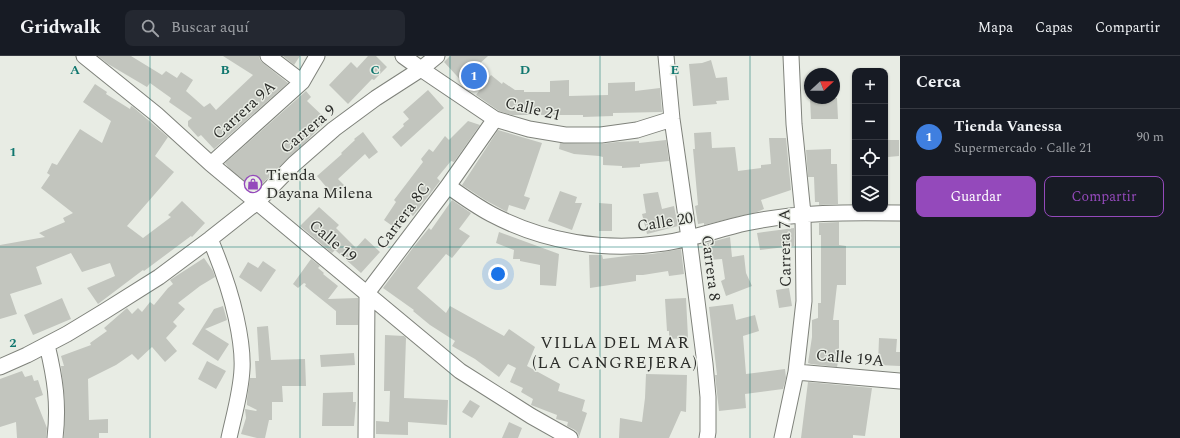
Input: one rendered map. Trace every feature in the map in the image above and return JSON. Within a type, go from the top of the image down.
[{"type":"street","name":"Calle 19","points":[[84,56],[156,114],[211,164],[460,372],[531,416],[570,438]]},
{"type":"street","points":[[268,56],[302,82]]},
{"type":"street","name":"Carrera 9A","points":[[211,164],[302,82],[317,56]]},
{"type":"street","name":"Calle 21","points":[[403,56],[495,119],[529,129],[565,135],[601,135],[637,130],[672,120]]},
{"type":"street","name":"Carrera 9","points":[[0,367],[47,345],[106,311],[159,276],[210,239],[257,202],[294,164],[334,129],[376,98],[421,69],[437,56]]},
{"type":"street","name":"Carrera 8","points":[[666,56],[672,120],[705,364],[708,397],[707,438]]},
{"type":"street","name":"Carrera 7A","points":[[782,438],[796,372],[804,301],[803,214],[794,124],[791,56]]},
{"type":"street","name":"Carrera 8C","points":[[367,293],[448,186],[495,119]]},
{"type":"street","name":"Calle 20","points":[[448,186],[491,214],[538,234],[588,244],[614,246],[664,243],[747,223],[803,214],[854,212],[900,214]]},
{"type":"street","points":[[210,239],[223,269],[231,294],[241,339],[241,377],[229,438]]},
{"type":"street","points":[[366,438],[367,293]]},
{"type":"street","points":[[47,345],[56,394],[57,416],[55,438]]},
{"type":"street","name":"Calle 19A","points":[[796,372],[900,381]]},
{"type":"building","points":[[98,56],[131,56],[162,75],[166,71],[177,78],[181,72],[193,80],[186,91],[204,107],[210,103],[216,110],[253,75],[223,56],[259,56],[263,63],[288,83],[214,149],[201,135],[198,137],[188,126],[188,121],[192,118],[169,102],[171,98],[150,83],[147,87],[108,64]]},
{"type":"building","points":[[283,56],[300,56],[294,65]]},
{"type":"building","points":[[368,56],[376,56],[387,67],[374,80],[372,79],[348,104],[329,85],[351,62],[357,68]]},
{"type":"building","points":[[450,56],[488,56],[478,65],[487,72],[468,88],[444,62]]},
{"type":"building","points":[[711,60],[716,78],[727,77],[729,100],[716,101],[717,104],[693,106],[689,64],[702,63]]},
{"type":"building","points":[[491,75],[502,84],[503,82],[515,90],[524,90],[524,92],[550,92],[550,81],[569,80],[569,96],[608,95],[608,83],[635,82],[635,91],[660,88],[662,112],[613,113],[613,116],[583,117],[583,115],[512,115],[499,111],[476,95]]},
{"type":"building","points":[[95,84],[107,92],[106,94],[130,109],[131,106],[133,107],[168,137],[155,156],[174,172],[127,226],[143,238],[171,217],[168,215],[182,201],[205,223],[192,237],[191,236],[144,271],[143,270],[98,304],[87,288],[115,276],[110,263],[82,272],[71,253],[36,267],[42,284],[10,294],[17,314],[0,319],[0,245],[45,237],[39,233],[65,222],[63,218],[73,213],[41,188],[50,175],[47,173],[52,163],[57,165],[80,129],[102,143],[111,121],[83,102]]},
{"type":"building","points":[[428,90],[444,108],[401,147],[392,137],[409,119],[403,112]]},
{"type":"building","points":[[306,91],[311,97],[307,101],[327,120],[256,190],[225,163]]},
{"type":"building","points":[[810,104],[837,104],[838,119],[811,119]]},
{"type":"building","points":[[468,121],[480,125],[454,162],[451,161],[437,178],[440,181],[413,216],[409,213],[398,230],[384,220],[396,202],[394,200],[423,162],[421,159],[429,149],[433,152],[445,136],[449,140]]},
{"type":"building","points":[[498,130],[542,143],[524,196],[530,198],[525,210],[509,205],[507,212],[462,185]]},
{"type":"building","points":[[363,132],[378,152],[369,159],[365,154],[338,179],[344,185],[333,195],[317,176],[342,154],[341,153],[355,140],[354,139]]},
{"type":"building","points":[[711,132],[712,148],[735,147],[738,171],[761,168],[761,165],[771,164],[769,138],[786,138],[791,190],[761,200],[764,209],[757,212],[704,225],[704,223],[698,224],[695,206],[698,205],[693,149],[695,149],[694,133]]},
{"type":"building","points":[[666,140],[669,161],[640,164],[640,167],[622,168],[622,166],[603,165],[603,157],[574,154],[559,149],[560,143],[601,144],[639,141],[639,143]]},
{"type":"building","points":[[888,140],[899,140],[899,156],[888,157]]},
{"type":"building","points":[[831,149],[831,164],[837,164],[838,204],[819,205],[819,202],[815,202],[814,177],[808,177],[806,150]]},
{"type":"building","points":[[560,191],[577,197],[575,203],[582,203],[572,230],[548,221]]},
{"type":"building","points":[[658,192],[662,209],[674,206],[678,226],[647,234],[642,214],[646,213],[643,194]]},
{"type":"building","points":[[452,200],[471,213],[459,229],[470,236],[452,258],[446,254],[417,288],[446,313],[450,306],[504,336],[509,329],[535,347],[527,366],[560,384],[558,391],[585,400],[582,411],[587,413],[579,437],[575,430],[567,426],[568,422],[556,419],[557,415],[531,405],[533,399],[521,392],[523,388],[510,382],[516,368],[508,364],[499,377],[475,359],[452,346],[455,341],[430,325],[413,311],[414,310],[383,288],[429,228],[431,230]]},
{"type":"building","points":[[599,203],[612,204],[612,231],[599,231]]},
{"type":"building","points":[[319,207],[339,225],[336,228],[356,248],[365,238],[380,252],[361,273],[335,250],[332,253],[300,226]]},
{"type":"building","points":[[839,222],[839,245],[846,246],[846,285],[837,285],[833,320],[839,320],[839,357],[837,367],[808,363],[812,337],[812,320],[818,318],[818,303],[821,303],[821,235],[819,235],[819,223]]},
{"type":"building","points":[[794,228],[794,246],[760,250],[757,233]]},
{"type":"building","points":[[499,232],[559,254],[556,286],[540,285],[540,265],[520,261],[520,259],[513,259],[514,250],[496,243]]},
{"type":"building","points":[[730,237],[732,257],[744,255],[746,273],[752,286],[726,296],[721,281],[725,279],[722,259],[709,260],[707,243]]},
{"type":"building","points":[[681,249],[684,274],[669,276],[668,271],[636,275],[636,281],[590,288],[589,255],[602,255],[603,259],[652,254]]},
{"type":"building","points":[[204,258],[213,271],[215,277],[200,286],[178,303],[185,309],[173,322],[177,326],[166,338],[177,351],[165,362],[152,347],[138,360],[132,354],[116,365],[88,379],[89,420],[108,419],[108,433],[99,433],[99,438],[64,438],[65,402],[61,366],[64,366],[61,356],[91,345],[90,343],[107,331],[104,328],[127,308],[132,314],[138,308],[142,312],[150,302],[154,305],[173,284],[170,280]]},
{"type":"building","points":[[311,259],[320,266],[318,268],[324,273],[323,274],[338,286],[328,299],[358,298],[358,325],[336,325],[336,311],[305,286],[306,284],[304,283],[298,288],[293,284]]},
{"type":"building","points":[[263,261],[276,270],[261,292],[239,277],[248,262],[258,268]]},
{"type":"building","points":[[789,288],[792,306],[779,308],[776,290]]},
{"type":"building","points":[[62,298],[71,319],[33,335],[24,315]]},
{"type":"building","points":[[686,298],[688,338],[669,339],[665,299]]},
{"type":"building","points":[[733,304],[736,320],[755,315],[759,331],[743,336],[746,374],[785,369],[786,378],[783,389],[745,394],[746,408],[719,411],[715,375],[717,375],[709,307]]},
{"type":"building","points":[[223,306],[227,320],[205,329],[229,344],[218,361],[192,344],[214,309]]},
{"type":"building","points":[[268,326],[271,360],[305,359],[306,386],[282,386],[283,402],[272,402],[272,420],[269,420],[265,438],[257,438],[241,434],[246,418],[245,409],[257,410],[247,405],[247,399],[250,378],[256,378],[255,361],[259,361],[257,327]]},
{"type":"building","points":[[385,335],[404,336],[406,338],[404,398],[448,400],[447,425],[408,422],[408,435],[376,434],[376,421],[389,422],[390,391],[384,391]]},
{"type":"building","points":[[879,338],[897,339],[896,352],[900,352],[900,366],[878,365]]},
{"type":"building","points":[[354,353],[355,365],[321,367],[320,355]]},
{"type":"building","points":[[207,361],[226,371],[216,389],[198,379]]},
{"type":"building","points":[[22,371],[25,377],[32,375],[34,381],[38,380],[43,395],[35,398],[47,428],[46,438],[17,438],[16,422],[0,427],[0,379]]},
{"type":"building","points":[[646,374],[687,375],[686,412],[681,411],[669,438],[619,438],[620,418],[642,422]]},
{"type":"building","points":[[808,382],[872,388],[865,436],[853,435],[853,438],[801,438]]},
{"type":"building","points":[[353,392],[353,402],[356,402],[354,426],[322,426],[323,393]]},
{"type":"building","points":[[470,400],[480,406],[472,418],[462,412]]},
{"type":"building","points":[[509,422],[522,428],[518,438],[502,438]]},
{"type":"place","name":"Tienda Vanessa","points":[[474,76]]},
{"type":"place","name":"Tienda Dayana Milena","points":[[253,184]]},
{"type":"district","name":"VILLA DEL MAR (LA CANGREJERA)","points":[[615,353]]}]
